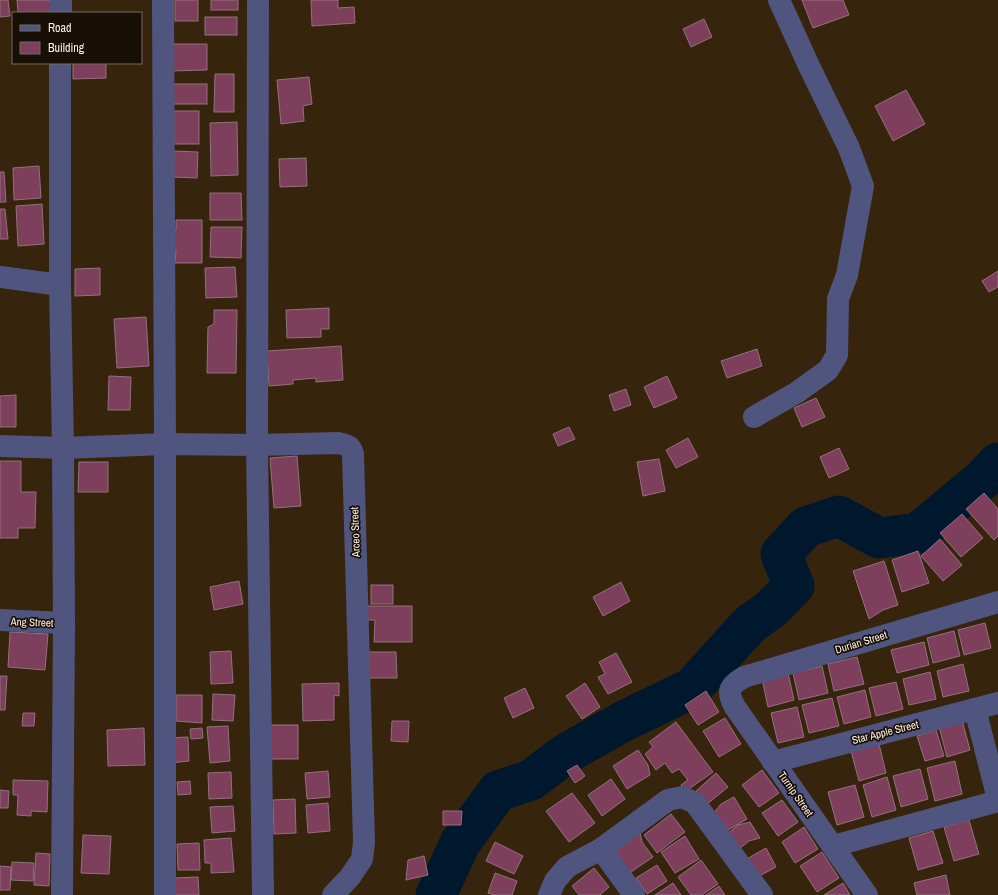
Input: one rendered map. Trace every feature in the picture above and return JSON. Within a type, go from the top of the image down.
[{"type":"street","points":[[61,0],[61,12]]},
{"type":"street","points":[[163,0],[165,895]]},
{"type":"street","points":[[258,0],[257,445],[263,895]]},
{"type":"street","points":[[754,417],[796,393],[828,370],[837,355],[838,299],[846,275],[863,186],[848,148],[809,66],[780,0]]},
{"type":"street","points":[[60,64],[60,285],[64,448],[62,895]]},
{"type":"street","points":[[0,277],[60,285]]},
{"type":"street","name":"Arceo Street","points":[[0,446],[64,448],[165,444],[257,445],[338,443],[348,445],[352,449],[364,842],[362,859],[350,877],[333,895]]},
{"type":"street","points":[[990,604],[998,589]]},
{"type":"street","name":"Durian Street","points":[[730,692],[734,683],[744,677],[990,604]]},
{"type":"street","name":"Ang Street","points":[[0,620],[64,623]]},
{"type":"street","name":"Turnip Street","points":[[730,692],[730,700],[867,895]]},
{"type":"street","name":"Star Apple Street","points":[[773,762],[998,703]]},
{"type":"street","points":[[833,846],[998,800],[975,709]]},
{"type":"street","points":[[549,895],[556,881],[567,867],[601,848],[668,800],[682,797],[695,803],[762,895]]},
{"type":"street","points":[[601,848],[634,895]]},
{"type":"building","points":[[0,0],[8,0],[10,16],[0,17]]},
{"type":"building","points":[[17,0],[51,0],[51,12],[18,12]]},
{"type":"building","points":[[175,0],[198,0],[198,21],[175,21]]},
{"type":"building","points":[[211,0],[238,0],[238,10],[211,10]]},
{"type":"building","points":[[311,0],[338,0],[338,8],[354,7],[355,23],[312,26]]},
{"type":"building","points":[[802,0],[843,0],[849,15],[813,28]]},
{"type":"building","points":[[205,17],[237,17],[237,35],[205,35]]},
{"type":"building","points":[[704,19],[712,37],[691,47],[683,29]]},
{"type":"building","points":[[170,44],[207,44],[207,70],[170,71]]},
{"type":"building","points":[[73,64],[106,64],[106,78],[73,79]]},
{"type":"building","points":[[215,74],[234,74],[234,112],[214,112]]},
{"type":"building","points":[[309,77],[312,104],[303,106],[304,121],[281,124],[277,80]]},
{"type":"building","points":[[173,84],[207,84],[207,104],[173,104]]},
{"type":"building","points":[[906,90],[925,124],[893,141],[875,106]]},
{"type":"building","points":[[174,111],[199,111],[199,144],[174,144]]},
{"type":"building","points":[[237,122],[238,175],[211,176],[210,123]]},
{"type":"building","points":[[174,151],[198,152],[197,178],[173,177]]},
{"type":"building","points":[[306,158],[307,186],[280,187],[279,159]]},
{"type":"building","points":[[39,166],[41,198],[14,200],[13,168]]},
{"type":"building","points":[[0,172],[4,172],[6,202],[0,202]]},
{"type":"building","points":[[210,193],[241,193],[242,220],[210,220]]},
{"type":"building","points":[[42,204],[44,244],[18,246],[16,206]]},
{"type":"building","points":[[0,209],[5,209],[8,239],[0,239]]},
{"type":"building","points":[[176,220],[202,220],[202,263],[175,263],[176,250],[172,250],[172,230],[176,230]]},
{"type":"building","points":[[211,227],[242,227],[241,258],[210,257]]},
{"type":"building","points":[[235,267],[237,297],[206,298],[205,268]]},
{"type":"building","points":[[100,268],[100,295],[75,296],[75,269]]},
{"type":"building","points":[[998,271],[998,287],[989,292],[982,281]]},
{"type":"building","points":[[329,308],[329,329],[321,329],[321,337],[287,338],[286,310]]},
{"type":"building","points":[[214,310],[237,310],[236,373],[207,373],[208,327],[214,324]]},
{"type":"building","points":[[146,317],[149,366],[117,368],[114,319]]},
{"type":"building","points":[[341,346],[343,380],[316,382],[316,378],[293,380],[293,384],[269,386],[267,351]]},
{"type":"building","points":[[757,349],[762,366],[727,378],[721,361]]},
{"type":"building","points":[[109,376],[131,377],[130,410],[108,410]]},
{"type":"building","points":[[667,376],[677,398],[654,408],[644,387]]},
{"type":"building","points":[[626,389],[631,405],[614,411],[609,395]]},
{"type":"building","points":[[16,395],[16,427],[0,427],[0,396]]},
{"type":"building","points":[[816,398],[825,417],[802,427],[794,408]]},
{"type":"building","points":[[569,427],[575,439],[558,446],[553,434]]},
{"type":"building","points":[[688,438],[698,457],[676,468],[666,450]]},
{"type":"building","points":[[839,448],[849,469],[829,478],[820,457]]},
{"type":"building","points":[[297,456],[301,506],[274,508],[270,458]]},
{"type":"building","points":[[659,459],[665,491],[643,496],[637,462]]},
{"type":"building","points":[[0,461],[21,461],[21,492],[36,492],[35,528],[18,528],[18,538],[0,538]]},
{"type":"building","points":[[79,462],[108,462],[108,492],[78,492]]},
{"type":"building","points":[[984,493],[998,509],[998,536],[994,540],[966,509]]},
{"type":"building","points":[[962,514],[983,538],[961,557],[940,533]]},
{"type":"building","points":[[940,539],[962,565],[943,581],[921,556]]},
{"type":"building","points":[[918,551],[929,583],[902,592],[892,560]]},
{"type":"building","points":[[884,561],[898,605],[883,610],[869,619],[853,571]]},
{"type":"building","points":[[239,581],[243,604],[214,610],[210,587]]},
{"type":"building","points":[[621,582],[630,601],[603,616],[593,597]]},
{"type":"building","points":[[371,585],[393,585],[393,604],[371,604]]},
{"type":"building","points":[[363,606],[412,606],[412,642],[374,642],[375,620],[363,620]]},
{"type":"building","points":[[985,623],[991,648],[964,655],[958,630]]},
{"type":"building","points":[[954,631],[960,656],[933,663],[927,638]]},
{"type":"building","points":[[10,632],[48,634],[45,670],[8,667]]},
{"type":"building","points":[[924,642],[929,665],[897,673],[891,650]]},
{"type":"building","points":[[231,651],[233,683],[211,684],[210,652]]},
{"type":"building","points":[[365,652],[396,652],[397,678],[365,678]]},
{"type":"building","points":[[616,653],[632,682],[608,694],[598,677],[605,674],[599,662]]},
{"type":"building","points":[[857,657],[864,684],[834,691],[828,664]]},
{"type":"building","points":[[963,664],[969,691],[943,697],[937,671]]},
{"type":"building","points":[[822,666],[828,693],[799,700],[793,673]]},
{"type":"building","points":[[930,672],[936,699],[909,705],[903,679]]},
{"type":"building","points":[[788,673],[794,700],[768,707],[762,679]]},
{"type":"building","points":[[0,676],[7,676],[5,710],[0,710]]},
{"type":"building","points":[[896,682],[903,709],[876,716],[869,688]]},
{"type":"building","points":[[339,683],[339,696],[334,695],[334,720],[303,721],[302,684]]},
{"type":"building","points":[[585,683],[600,707],[582,719],[566,696]]},
{"type":"building","points":[[525,688],[534,708],[513,718],[504,698]]},
{"type":"building","points":[[865,690],[871,717],[844,724],[837,697]]},
{"type":"building","points":[[706,691],[719,712],[698,725],[685,705]]},
{"type":"building","points":[[213,694],[235,695],[233,721],[212,720]]},
{"type":"building","points":[[176,695],[202,695],[202,723],[176,721]]},
{"type":"building","points":[[832,698],[839,726],[809,733],[802,705]]},
{"type":"building","points":[[797,707],[804,737],[778,743],[771,713]]},
{"type":"building","points":[[23,713],[35,713],[34,726],[22,726]]},
{"type":"building","points":[[725,718],[741,744],[719,757],[703,731]]},
{"type":"building","points":[[962,720],[970,750],[947,757],[939,727]]},
{"type":"building","points":[[392,721],[409,721],[408,742],[391,741]]},
{"type":"building","points":[[676,722],[713,772],[686,791],[681,785],[688,780],[679,769],[672,773],[665,763],[656,770],[645,754],[653,747],[649,742]]},
{"type":"building","points":[[270,725],[298,725],[298,759],[270,759]]},
{"type":"building","points":[[228,726],[230,761],[210,763],[207,727]]},
{"type":"building","points":[[144,728],[145,765],[108,766],[107,730]]},
{"type":"building","points":[[202,728],[203,738],[191,739],[190,729]]},
{"type":"building","points":[[936,730],[944,756],[925,761],[917,736]]},
{"type":"building","points":[[188,737],[189,761],[170,763],[168,738]]},
{"type":"building","points":[[879,744],[886,773],[859,781],[851,751]]},
{"type":"building","points":[[638,750],[648,765],[650,775],[627,789],[613,766]]},
{"type":"building","points":[[955,761],[962,794],[935,801],[927,768]]},
{"type":"building","points":[[577,765],[585,776],[575,783],[567,771]]},
{"type":"building","points":[[920,769],[928,799],[901,807],[893,776]]},
{"type":"building","points":[[762,770],[779,793],[759,807],[742,785]]},
{"type":"building","points":[[328,771],[330,797],[307,799],[305,773]]},
{"type":"building","points":[[231,772],[232,798],[209,799],[208,773]]},
{"type":"building","points":[[716,773],[728,787],[706,805],[695,792]]},
{"type":"building","points":[[887,777],[896,810],[872,817],[863,785]]},
{"type":"building","points":[[611,779],[625,799],[602,816],[588,795]]},
{"type":"building","points":[[13,780],[48,781],[47,812],[31,811],[31,816],[17,815],[18,795],[13,795]]},
{"type":"building","points":[[190,781],[191,794],[178,795],[177,782]]},
{"type":"building","points":[[855,785],[864,817],[837,825],[828,792]]},
{"type":"building","points":[[0,790],[9,791],[8,808],[0,808]]},
{"type":"building","points":[[572,793],[595,823],[569,842],[546,811]]},
{"type":"building","points":[[734,797],[747,819],[723,833],[712,815],[721,804]]},
{"type":"building","points":[[295,799],[296,833],[274,834],[273,800]]},
{"type":"building","points":[[782,800],[798,822],[778,836],[762,813]]},
{"type":"building","points":[[328,803],[330,831],[308,833],[306,805]]},
{"type":"building","points":[[233,806],[235,831],[212,833],[210,807]]},
{"type":"building","points":[[443,811],[462,811],[461,825],[443,825]]},
{"type":"building","points":[[671,814],[685,832],[657,853],[644,835]]},
{"type":"building","points":[[969,820],[979,854],[954,861],[944,827]]},
{"type":"building","points":[[750,822],[760,838],[749,841],[738,850],[725,836],[738,825]]},
{"type":"building","points":[[639,827],[642,842],[653,857],[628,874],[609,848]]},
{"type":"building","points":[[804,827],[818,849],[795,863],[782,842]]},
{"type":"building","points":[[933,831],[943,863],[918,870],[909,838]]},
{"type":"building","points":[[83,835],[111,836],[109,874],[81,873]]},
{"type":"building","points":[[685,836],[699,859],[675,873],[661,852]]},
{"type":"building","points":[[231,838],[234,872],[211,873],[211,863],[205,863],[204,840]]},
{"type":"building","points":[[495,842],[523,856],[514,874],[486,861]]},
{"type":"building","points":[[199,843],[200,870],[178,870],[177,844]]},
{"type":"building","points":[[766,848],[776,867],[754,879],[743,861]]},
{"type":"building","points":[[822,852],[839,878],[817,892],[800,866]]},
{"type":"building","points":[[36,853],[50,854],[49,886],[34,885]]},
{"type":"building","points":[[424,856],[428,875],[406,880],[408,860]]},
{"type":"building","points":[[701,860],[718,884],[702,895],[691,895],[678,877]]},
{"type":"building","points":[[12,862],[34,863],[33,881],[11,880]]},
{"type":"building","points":[[657,865],[667,881],[647,894],[636,878]]},
{"type":"building","points":[[0,866],[11,867],[10,890],[0,890]]},
{"type":"building","points":[[594,868],[609,887],[600,895],[579,895],[572,886]]},
{"type":"building","points":[[495,873],[517,881],[512,895],[494,895],[488,893]]},
{"type":"building","points":[[946,875],[950,895],[917,895],[914,883]]},
{"type":"building","points":[[198,877],[199,895],[175,895],[174,878]]},
{"type":"building","points":[[673,883],[681,895],[655,895]]},
{"type":"building","points":[[843,883],[850,895],[824,895]]},
{"type":"building","points":[[719,886],[725,895],[706,895]]},
{"type":"waterway","points":[[436,895],[460,843],[498,791],[531,780],[567,753],[622,722],[692,688],[750,624],[770,610],[794,586],[781,554],[806,527],[839,516],[879,538],[918,533],[982,480],[998,463]]}]
